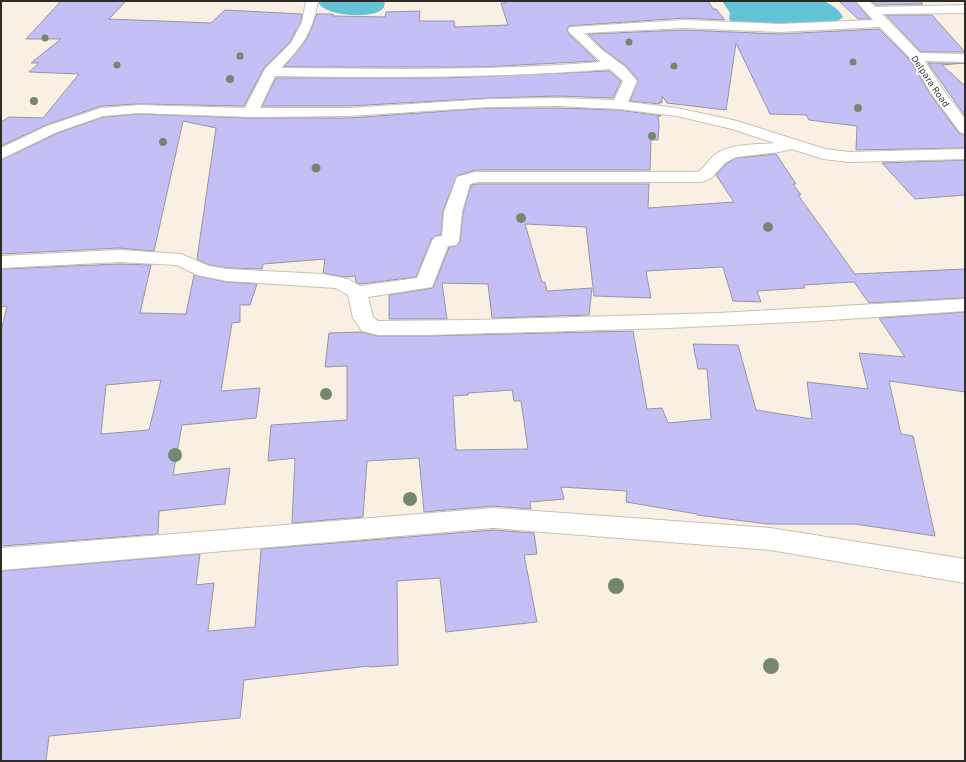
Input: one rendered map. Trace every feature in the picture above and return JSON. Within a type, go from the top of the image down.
[{"type":"street","points":[[250,113],[266,83],[270,72],[296,45],[308,22],[312,1]]},
{"type":"street","name":"Delpara Road","points":[[862,1],[886,23],[916,57],[938,93],[964,127]]},
{"type":"street","points":[[874,11],[965,9]]},
{"type":"street","points":[[619,104],[630,81],[614,65],[597,53],[574,30],[684,24],[780,28],[886,23]]},
{"type":"street","points":[[916,57],[965,58]]},
{"type":"street","points":[[270,72],[431,74],[544,70],[614,65]]},
{"type":"street","points":[[2,156],[52,129],[101,112],[139,109],[250,113],[387,110],[490,103],[558,102],[619,104],[701,117],[823,154],[849,157],[965,154]]},
{"type":"street","points":[[1,262],[119,256],[181,260],[204,271],[227,275],[322,280],[341,283],[357,292],[425,283],[441,241],[450,241],[453,212],[463,181],[476,177],[702,177],[725,156],[745,150],[786,147],[786,143]]},
{"type":"street","points":[[357,292],[363,318],[369,326],[378,328],[602,324],[739,319],[874,312],[965,305]]},
{"type":"street","points":[[1,559],[493,518],[770,539],[965,571]]},
{"type":"water","points":[[318,1],[385,1],[384,7],[380,11],[372,14],[350,15],[329,11],[321,6]]},
{"type":"water","points":[[722,1],[824,1],[835,8],[843,17],[836,21],[824,24],[809,25],[734,24],[729,19],[730,13]]},
{"type":"building","points":[[61,1],[126,1],[109,19],[211,23],[225,10],[302,14],[301,22],[290,42],[264,68],[244,106],[139,104],[101,106],[46,125],[1,146],[1,122],[9,117],[43,118],[79,74],[29,72],[39,63],[31,63],[61,39],[26,39]]},
{"type":"building","points":[[506,1],[708,1],[713,9],[716,9],[725,20],[684,18],[569,26],[567,29],[569,34],[597,61],[481,67],[284,67],[307,39],[317,14],[333,14],[333,16],[385,17],[386,12],[420,11],[419,21],[454,21],[455,27],[508,25],[501,3],[506,3]]},
{"type":"building","points":[[839,1],[855,1],[870,19],[858,19]]},
{"type":"building","points":[[871,1],[919,1],[923,4],[876,5]]},
{"type":"building","points":[[886,15],[932,15],[965,52],[921,52]]},
{"type":"building","points":[[879,29],[910,60],[930,94],[959,133],[965,135],[965,148],[856,150],[857,126],[809,120],[806,115],[770,114],[736,43],[726,110],[667,103],[662,96],[662,103],[659,102],[660,104],[630,101],[638,80],[626,66],[603,49],[588,34],[684,30],[780,34]]},
{"type":"building","points":[[928,63],[965,63],[942,65],[965,86],[965,116]]},
{"type":"building","points":[[609,71],[621,81],[613,98],[558,96],[490,98],[349,106],[262,106],[276,78],[443,78]]},
{"type":"building","points":[[490,108],[619,110],[658,116],[658,140],[651,140],[650,170],[475,170],[457,176],[443,211],[441,235],[435,236],[431,240],[416,277],[360,284],[356,282],[355,276],[345,277],[323,273],[325,259],[263,264],[262,269],[227,268],[209,265],[197,259],[216,128],[183,121],[154,251],[119,248],[1,254],[1,160],[58,133],[103,117],[139,114],[250,118],[349,118]]},
{"type":"building","points":[[776,154],[796,184],[793,184],[801,195],[798,195],[855,274],[965,269],[965,298],[869,303],[854,282],[803,285],[805,288],[757,291],[761,302],[733,301],[723,267],[646,271],[651,298],[594,296],[586,227],[525,224],[542,282],[545,282],[547,291],[592,288],[589,315],[492,318],[488,284],[442,283],[447,319],[389,319],[389,295],[433,288],[449,247],[456,246],[460,241],[463,212],[471,185],[649,184],[648,208],[734,202],[716,175],[727,163],[736,158]]},
{"type":"building","points":[[965,160],[965,195],[915,199],[882,163]]},
{"type":"building","points":[[119,264],[151,265],[140,313],[186,314],[194,275],[227,282],[257,284],[250,305],[240,305],[240,322],[232,323],[221,391],[260,388],[256,418],[182,425],[173,475],[230,468],[225,504],[159,511],[158,534],[1,546],[1,332],[7,306],[1,307],[1,269]],"holes":[[[161,380],[149,430],[101,434],[106,385]]]},
{"type":"building","points":[[965,312],[965,392],[889,381],[901,434],[913,436],[935,536],[855,524],[767,524],[697,515],[626,502],[627,491],[561,487],[564,499],[530,502],[531,509],[493,506],[424,512],[419,458],[367,461],[363,517],[292,523],[295,458],[268,461],[271,425],[347,420],[347,366],[325,367],[329,333],[361,332],[378,336],[426,336],[633,331],[647,409],[662,408],[668,423],[711,419],[707,369],[698,369],[693,344],[738,345],[756,410],[812,419],[807,382],[868,389],[859,353],[905,357],[879,318]],"holes":[[[512,390],[514,401],[521,401],[528,449],[456,450],[453,396],[468,395],[468,393]]]},
{"type":"building","points":[[493,530],[534,533],[537,554],[524,555],[537,622],[446,632],[440,578],[397,581],[398,665],[369,666],[244,680],[240,718],[49,736],[46,761],[1,761],[1,571],[200,554],[196,585],[214,583],[208,631],[255,627],[261,549]]}]
